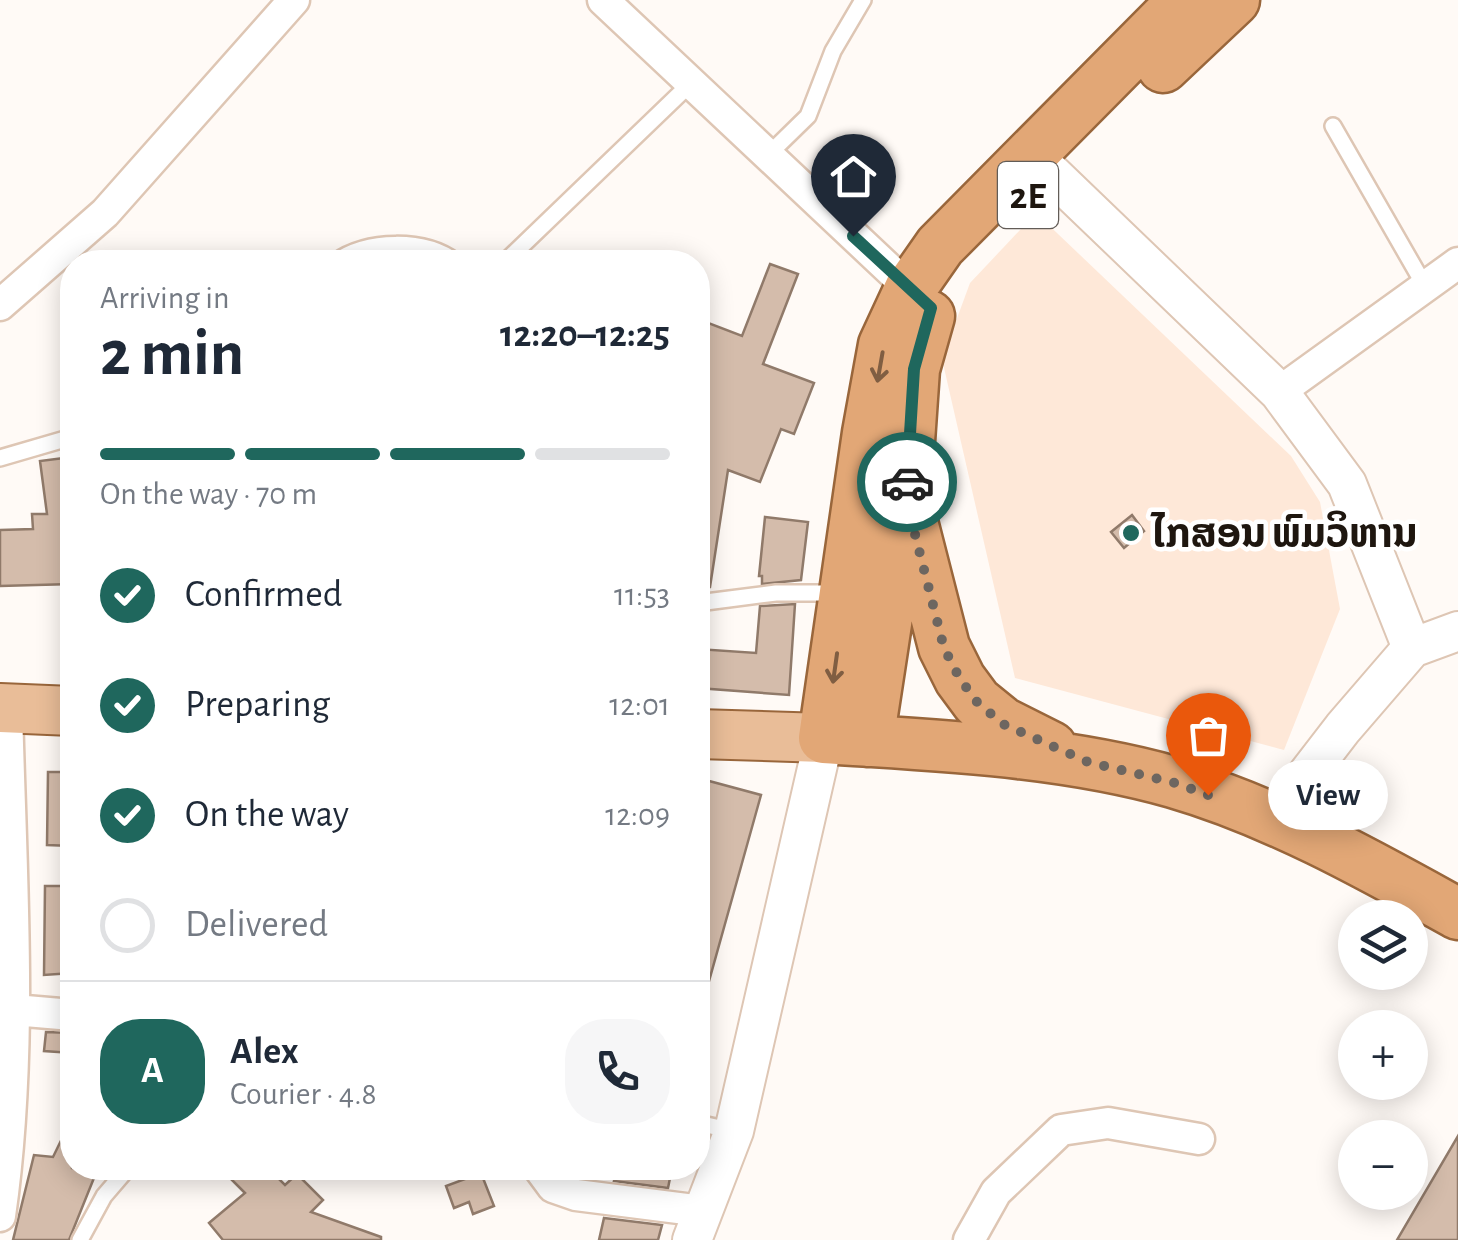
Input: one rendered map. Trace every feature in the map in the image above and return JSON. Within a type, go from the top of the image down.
[{"type":"highway","name":"2E","points":[[846,739],[846,593],[884,345],[921,299],[1217,1]]},
{"type":"highway","name":"2E","points":[[846,739],[906,499],[921,299],[940,246],[1217,1]]},
{"type":"highway","points":[[906,499],[944,648],[960,679],[977,702],[1003,724],[1088,762]]},
{"type":"highway","points":[[846,739],[978,748],[1088,762],[1175,783],[1273,820],[1458,914]]},
{"type":"main road","points":[[4,708],[60,710]]},
{"type":"main road","points":[[710,734],[846,739]]},
{"type":"street","points":[[63,250],[106,213],[294,0]]},
{"type":"street","points":[[603,0],[921,299]]},
{"type":"street","points":[[1050,173],[1279,392],[1347,484],[1412,648]]},
{"type":"street","points":[[0,305],[60,253]]},
{"type":"street","points":[[1279,392],[1458,263]]},
{"type":"street","points":[[1426,288],[1458,298]]},
{"type":"street","points":[[1273,820],[1343,728],[1412,648],[1458,632]]},
{"type":"street","points":[[0,1216],[8,1154],[8,1052],[14,1010],[4,708]]},
{"type":"street","points":[[710,1158],[716,1127],[846,739]]},
{"type":"street","points":[[14,1010],[60,1014]]},
{"type":"street","points":[[969,1240],[996,1192],[1061,1130],[1108,1123],[1199,1139]]},
{"type":"street","points":[[548,1180],[553,1186],[576,1195],[697,1226],[706,1180]]},
{"type":"lane","points":[[767,156],[808,116],[833,51],[864,0]]},
{"type":"lane","points":[[518,250],[691,84]]},
{"type":"lane","points":[[1333,126],[1426,288]]},
{"type":"lane","points":[[352,250],[386,245],[441,250]]},
{"type":"lane","points":[[0,458],[60,440]]},
{"type":"lane","points":[[710,601],[776,593],[846,593]]},
{"type":"lane","points":[[80,1240],[104,1196],[118,1180]]},
{"type":"shaded area","points":[[1036,213],[1291,456],[1320,502],[1340,609],[1284,750],[1015,678],[942,359],[970,283]]},
{"type":"building","points":[[770,264],[798,274],[763,364],[814,383],[794,434],[781,429],[760,482],[728,470],[710,587],[710,324],[742,336]]},
{"type":"building","points":[[60,458],[60,584],[0,586],[0,530],[33,529],[32,514],[47,514],[40,461]]},
{"type":"building","points":[[1132,515],[1144,531],[1124,548],[1111,532]]},
{"type":"building","points":[[765,517],[808,522],[801,580],[762,584],[759,576]]},
{"type":"building","points":[[795,604],[789,695],[710,689],[710,650],[756,653],[760,606]]},
{"type":"building","points":[[48,772],[60,772],[60,846],[47,845]]},
{"type":"building","points":[[710,781],[761,795],[710,978]]},
{"type":"building","points":[[45,886],[60,886],[60,974],[44,975]]},
{"type":"building","points":[[46,1032],[60,1033],[60,1052],[44,1051]]},
{"type":"building","points":[[1458,1136],[1458,1240],[1397,1240],[1415,1210],[1428,1210],[1428,1187]]},
{"type":"building","points":[[60,1143],[60,1180],[93,1180],[69,1240],[13,1240],[34,1155],[53,1157]]},
{"type":"building","points":[[232,1180],[280,1180],[285,1185],[290,1180],[303,1180],[323,1200],[311,1212],[381,1240],[223,1240],[209,1223],[245,1193]]},
{"type":"building","points":[[462,1180],[484,1180],[494,1206],[473,1214],[469,1202],[454,1208],[446,1186]]},
{"type":"building","points":[[614,1180],[670,1180],[668,1188]]},
{"type":"building","points":[[604,1218],[662,1225],[658,1240],[599,1240]]},
{"type":"way so far","points":[[907,482],[906,499],[944,648],[977,702],[1003,724],[1088,762],[1208,795]]},
{"type":"place","name":"ໄກສອນ ພົມວິຫານ","points":[[1131,533]]},
{"type":"place","name":"View","points":[[1208,795]]},
{"type":"route","points":[[853,236],[931,308],[914,369],[907,482]]}]
